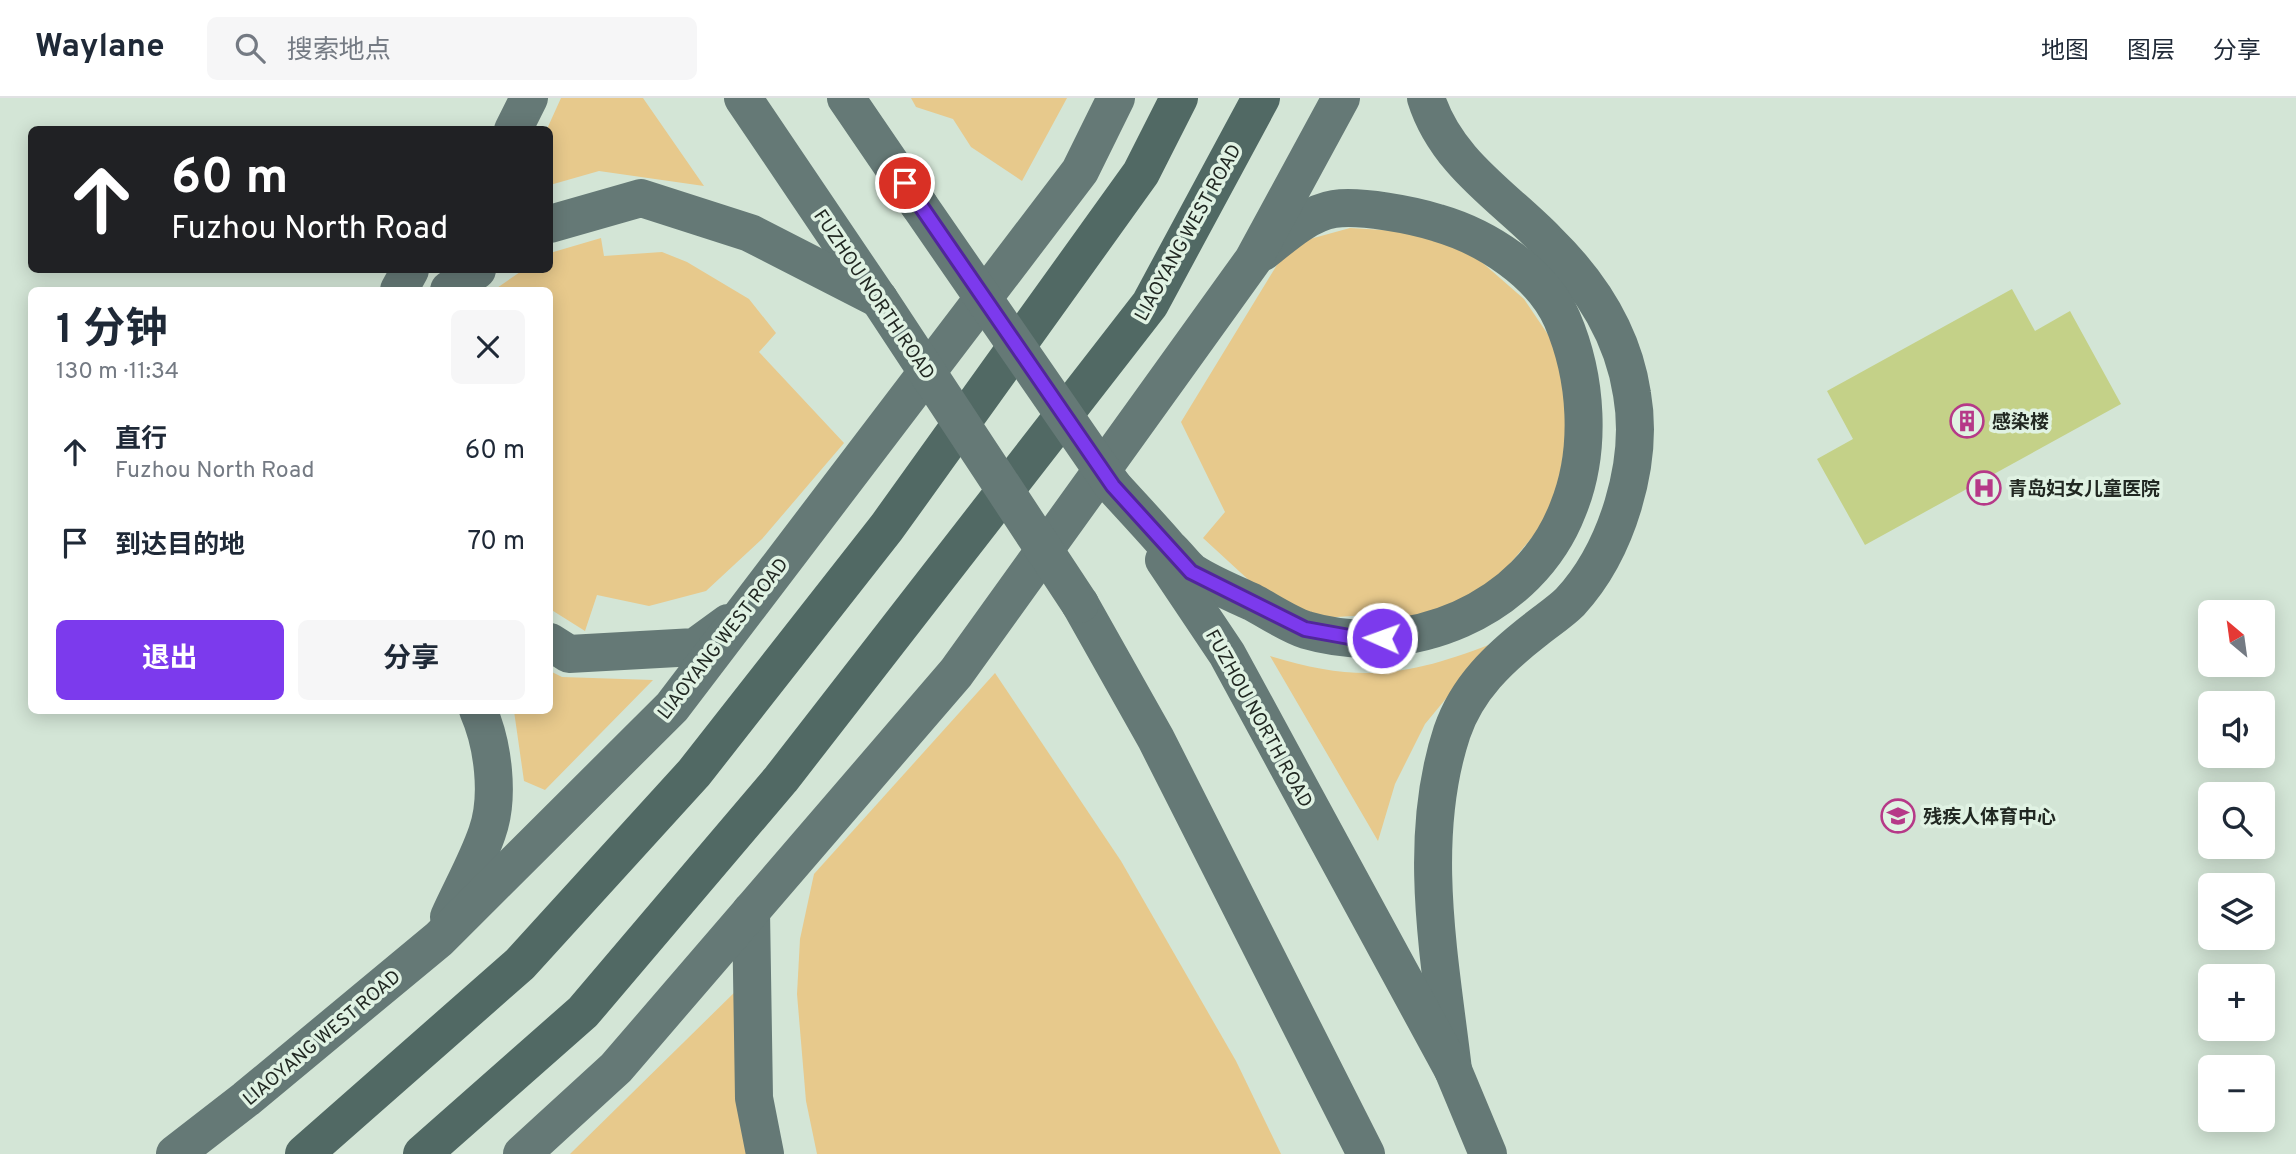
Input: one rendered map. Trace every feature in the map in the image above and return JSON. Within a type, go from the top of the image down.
[{"type":"highway","points":[[304,1154],[520,964],[694,773],[887,527],[1142,173],[1180,98]]},
{"type":"highway","name":"LIAOYANG WEST ROAD","points":[[422,1154],[583,1012],[781,779],[1150,304],[1261,98]]},
{"type":"main road","points":[[515,126],[529,98]]},
{"type":"main road","name":"FUZHOU NORTH ROAD","points":[[743,98],[1080,604],[1156,739],[1366,1154]]},
{"type":"main road","name":"FUZHOU NORTH ROAD","points":[[846,98],[1227,654],[1453,1070],[1488,1154]]},
{"type":"main road","points":[[861,98],[919,205]]},
{"type":"main road","name":"LIAOYANG WEST ROAD","points":[[175,1154],[246,1100],[439,939],[672,707],[1080,171],[1116,98]]},
{"type":"main road","points":[[522,1154],[616,1068],[956,673],[1254,260],[1341,98]]},
{"type":"main road","points":[[1426,98],[1446,137],[1473,176],[1546,239],[1582,280],[1602,309],[1620,348],[1633,396],[1632,462],[1625,503],[1610,541],[1569,603],[1508,652],[1472,690],[1452,732],[1438,789],[1432,886],[1453,1070]]},
{"type":"main road","points":[[553,223],[641,198],[750,233],[879,299]]},
{"type":"main road","points":[[1113,486],[1191,572],[1305,629],[1355,638],[1409,637],[1452,624],[1491,603],[1549,545],[1569,509],[1579,468],[1585,413],[1574,359],[1561,318],[1542,290],[1519,267],[1495,247],[1443,224],[1411,215],[1333,209],[1292,228],[1254,260]]},
{"type":"main road","points":[[453,287],[473,273]]},
{"type":"main road","points":[[553,644],[569,654],[695,647],[747,610]]},
{"type":"main road","points":[[439,939],[488,831],[494,774],[488,733],[480,714]]},
{"type":"main road","points":[[751,911],[754,1098],[765,1154]]},
{"type":"shaded area","points":[[561,98],[643,98],[704,186],[599,171],[553,184],[553,126],[548,126]]},
{"type":"shaded area","points":[[911,98],[1067,98],[1022,181],[971,147],[953,119],[916,107]]},
{"type":"shaded area","points":[[1350,228],[1417,232],[1477,258],[1524,299],[1551,339],[1571,406],[1554,511],[1494,583],[1442,614],[1390,626],[1385,614],[1321,618],[1265,595],[1203,538],[1225,512],[1181,422],[1280,260],[1310,239]]},
{"type":"shaded area","points":[[601,238],[604,256],[662,252],[687,262],[749,299],[776,333],[759,352],[844,443],[762,539],[706,591],[649,606],[597,595],[585,631],[553,611],[553,287],[498,287],[519,273],[553,273],[553,252]]},
{"type":"shaded area","points":[[1491,644],[1425,724],[1395,784],[1378,841],[1270,656],[1330,670],[1382,672],[1433,664]]},
{"type":"shaded area","points":[[553,672],[562,677],[653,680],[545,790],[524,781],[514,714],[553,714]]},
{"type":"shaded area","points":[[995,673],[1121,861],[1236,1061],[1281,1154],[817,1154],[806,1101],[797,994],[800,939],[814,874]]},
{"type":"shaded area","points":[[741,986],[750,1154],[570,1154]]},
{"type":"building","name":"感染楼","points":[[2012,289],[2035,331],[2070,311],[2121,404],[1865,545],[1817,459],[1853,439],[1827,391]]},
{"type":"place","name":"感染楼","points":[[1967,421]]},
{"type":"place","name":"青岛妇女儿童医院","points":[[1984,488]]},
{"type":"place","name":"残疾人体育中心","points":[[1898,816]]},
{"type":"route","points":[[905,183],[1113,486],[1191,572],[1305,629],[1355,638],[1382,638]]}]
